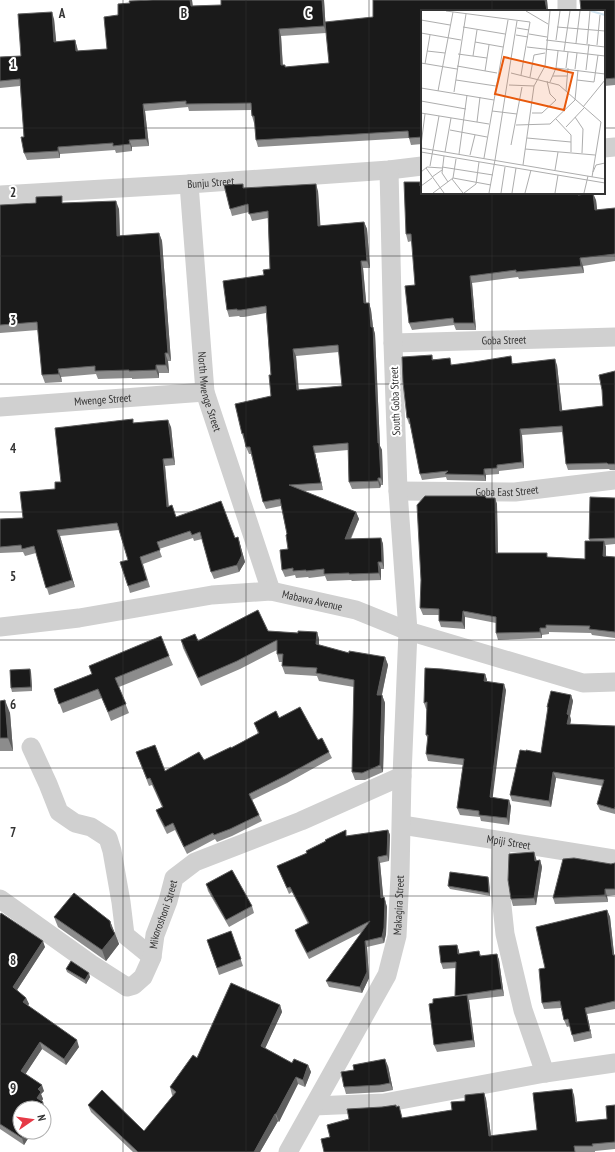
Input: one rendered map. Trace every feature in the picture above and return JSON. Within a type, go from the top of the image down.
[{"type":"street","points":[[566,0],[567,10]]},
{"type":"street","points":[[605,148],[615,147]]},
{"type":"street","name":"Bunju Street","points":[[0,196],[389,170],[421,166]]},
{"type":"street","name":"South Goba Street","points":[[389,170],[398,491],[408,632]]},
{"type":"street","name":"North Mwenge Street","points":[[189,184],[205,392],[271,591]]},
{"type":"street","name":"Goba Street","points":[[393,343],[615,337]]},
{"type":"street","name":"Mwenge Street","points":[[0,407],[205,392]]},
{"type":"street","name":"Goba East Street","points":[[398,491],[515,492],[615,480]]},
{"type":"street","name":"Mabawa Avenue","points":[[0,627],[79,618],[212,595],[271,591],[356,610],[408,632],[583,683],[615,682]]},
{"type":"street","name":"Makagira Street","points":[[288,1152],[387,975],[397,936],[408,632]]},
{"type":"street","points":[[31,747],[59,812],[75,824],[91,827],[108,838],[112,851],[121,902],[125,935],[152,957]]},
{"type":"street","name":"Mikoroshoni Street","points":[[0,899],[91,964],[127,987],[134,985],[143,977],[152,957],[155,935],[168,901],[174,878],[195,862],[301,821],[402,776]]},
{"type":"street","name":"Mpiji Street","points":[[402,825],[615,859]]},
{"type":"street","points":[[501,841],[500,887],[505,934],[523,1010],[545,1073]]},
{"type":"street","points":[[314,1106],[384,1103],[545,1073],[615,1063]]},
{"type":"building","points":[[190,0],[191,6],[221,5],[221,0],[322,0],[324,26],[279,29],[281,65],[285,65],[285,67],[329,63],[325,22],[373,17],[373,0],[545,0],[547,10],[421,10],[421,137],[409,138],[408,131],[256,140],[254,116],[252,116],[251,103],[186,104],[186,101],[143,104],[146,139],[129,140],[130,144],[113,146],[113,143],[58,147],[58,151],[24,153],[21,137],[24,137],[20,79],[0,81],[0,57],[21,56],[18,14],[52,12],[54,42],[75,40],[76,51],[107,49],[104,17],[118,15],[118,4],[130,3],[129,1]]},
{"type":"building","points":[[580,0],[615,0],[615,78],[605,79],[605,10],[581,10]]},
{"type":"building","points":[[404,182],[420,182],[421,194],[593,194],[595,210],[615,208],[615,254],[580,258],[581,266],[516,272],[516,270],[470,276],[474,323],[454,323],[453,318],[409,323],[405,286],[415,285],[411,234],[406,234]]},
{"type":"building","points":[[243,184],[243,188],[316,184],[318,226],[364,222],[367,261],[361,261],[364,303],[369,303],[371,327],[373,327],[381,478],[378,478],[378,481],[349,482],[348,443],[313,446],[321,483],[289,485],[356,512],[345,539],[381,538],[382,562],[378,562],[379,573],[324,574],[324,569],[293,571],[293,568],[282,570],[280,550],[288,549],[287,534],[280,499],[263,502],[250,447],[246,447],[235,404],[271,396],[266,306],[241,310],[227,310],[223,281],[264,275],[263,270],[270,269],[268,211],[249,214],[248,204],[230,209],[224,185]],"holes":[[[338,345],[342,386],[297,390],[293,349]]]},
{"type":"building","points":[[62,196],[62,203],[116,201],[117,236],[159,233],[168,353],[165,353],[166,365],[156,365],[156,370],[129,371],[95,371],[95,366],[58,369],[59,374],[42,375],[37,322],[0,325],[0,205],[36,203],[36,197]]},
{"type":"building","points":[[432,355],[432,360],[450,358],[451,365],[511,356],[512,364],[555,359],[560,411],[603,406],[599,375],[615,371],[615,464],[566,464],[562,426],[520,429],[522,462],[497,465],[497,468],[484,469],[484,475],[445,474],[448,471],[420,474],[409,418],[407,418],[402,357]]},
{"type":"building","points":[[133,419],[133,423],[168,420],[173,458],[163,459],[167,507],[172,505],[176,517],[221,501],[235,538],[238,537],[242,555],[237,565],[211,572],[200,532],[192,535],[190,531],[157,542],[160,550],[140,557],[147,580],[128,586],[120,562],[128,560],[117,523],[57,530],[72,580],[46,588],[34,546],[22,549],[21,545],[0,547],[0,519],[23,518],[20,492],[55,489],[55,482],[61,482],[55,428]]},
{"type":"building","points":[[425,496],[485,496],[486,498],[495,498],[496,553],[547,553],[547,557],[585,559],[585,541],[604,541],[603,556],[615,557],[615,632],[589,629],[590,626],[546,625],[546,628],[540,628],[540,632],[496,633],[496,617],[463,611],[462,622],[439,621],[439,609],[420,608],[421,580],[417,505]]},
{"type":"building","points":[[590,497],[615,498],[615,538],[589,539]]},
{"type":"building","points":[[258,610],[268,631],[298,633],[298,631],[317,632],[316,644],[349,653],[349,651],[385,657],[377,695],[382,695],[380,765],[362,773],[352,772],[354,680],[316,673],[317,668],[282,666],[283,654],[277,654],[277,640],[237,661],[198,678],[181,640],[195,634],[198,641]]},
{"type":"building","points":[[161,636],[169,656],[115,678],[126,704],[108,712],[98,689],[59,704],[54,689],[92,674],[89,666]]},
{"type":"building","points":[[425,668],[485,674],[484,681],[504,684],[490,797],[509,800],[507,818],[479,815],[479,811],[457,808],[464,759],[426,754],[428,735],[426,735],[427,702],[424,703]]},
{"type":"building","points":[[30,669],[31,687],[11,688],[10,670]]},
{"type":"building","points":[[551,691],[571,695],[567,714],[569,715],[567,724],[615,726],[614,809],[597,804],[604,780],[553,772],[549,801],[510,795],[520,750],[541,753],[547,707]]},
{"type":"building","points":[[5,700],[8,738],[0,738],[0,701]]},
{"type":"building","points":[[300,707],[318,740],[322,738],[329,752],[249,794],[259,815],[230,829],[214,835],[213,833],[184,847],[173,823],[165,827],[156,810],[163,807],[150,778],[147,779],[136,752],[155,745],[165,771],[199,752],[204,760],[231,748],[259,733],[254,723],[276,711],[279,718]]},
{"type":"building","points":[[346,830],[346,836],[388,830],[387,855],[378,857],[381,898],[384,897],[385,901],[384,928],[382,937],[365,941],[367,972],[360,987],[326,981],[370,921],[307,953],[295,930],[309,923],[290,887],[287,888],[277,866],[307,853],[306,851]]},
{"type":"building","points":[[534,852],[535,861],[540,860],[534,898],[511,899],[508,880],[509,854]]},
{"type":"building","points":[[574,858],[611,864],[615,863],[615,889],[605,889],[605,895],[553,898],[563,859]]},
{"type":"building","points":[[232,870],[252,906],[226,920],[206,884]]},
{"type":"building","points":[[450,872],[488,877],[489,893],[448,886]]},
{"type":"building","points":[[74,893],[110,921],[111,927],[115,934],[102,950],[54,917]]},
{"type":"building","points":[[607,910],[613,955],[615,955],[615,1001],[585,1008],[590,1031],[572,1035],[568,1019],[564,1020],[560,1001],[542,1003],[539,969],[545,968],[536,927]]},
{"type":"building","points":[[1,913],[43,941],[13,987],[26,998],[23,1002],[77,1040],[64,1059],[40,1042],[21,1071],[42,1085],[38,1089],[41,1092],[37,1098],[40,1100],[12,1100],[12,1132],[0,1124]]},
{"type":"building","points":[[231,931],[241,959],[217,968],[207,940]]},
{"type":"building","points":[[457,945],[458,954],[479,951],[480,956],[497,954],[502,989],[455,996],[456,962],[441,963],[439,946]]},
{"type":"building","points":[[71,961],[89,973],[85,980],[66,969]]},
{"type":"building","points":[[231,983],[280,1005],[261,1046],[292,1063],[294,1059],[308,1065],[303,1080],[296,1077],[254,1152],[138,1152],[88,1105],[102,1090],[144,1131],[176,1092],[170,1087],[193,1055],[197,1058]]},
{"type":"building","points":[[467,995],[473,1040],[434,1045],[429,1004],[433,1003],[433,999]]},
{"type":"building","points":[[385,1059],[390,1083],[344,1087],[341,1072],[354,1070],[353,1065]]},
{"type":"building","points":[[572,1089],[576,1122],[607,1119],[606,1106],[615,1105],[615,1142],[592,1144],[593,1146],[574,1146],[575,1152],[324,1152],[321,1139],[330,1137],[327,1125],[349,1119],[347,1109],[396,1105],[396,1107],[399,1106],[402,1118],[452,1110],[451,1102],[465,1101],[465,1095],[484,1093],[489,1136],[537,1130],[533,1093]]}]
